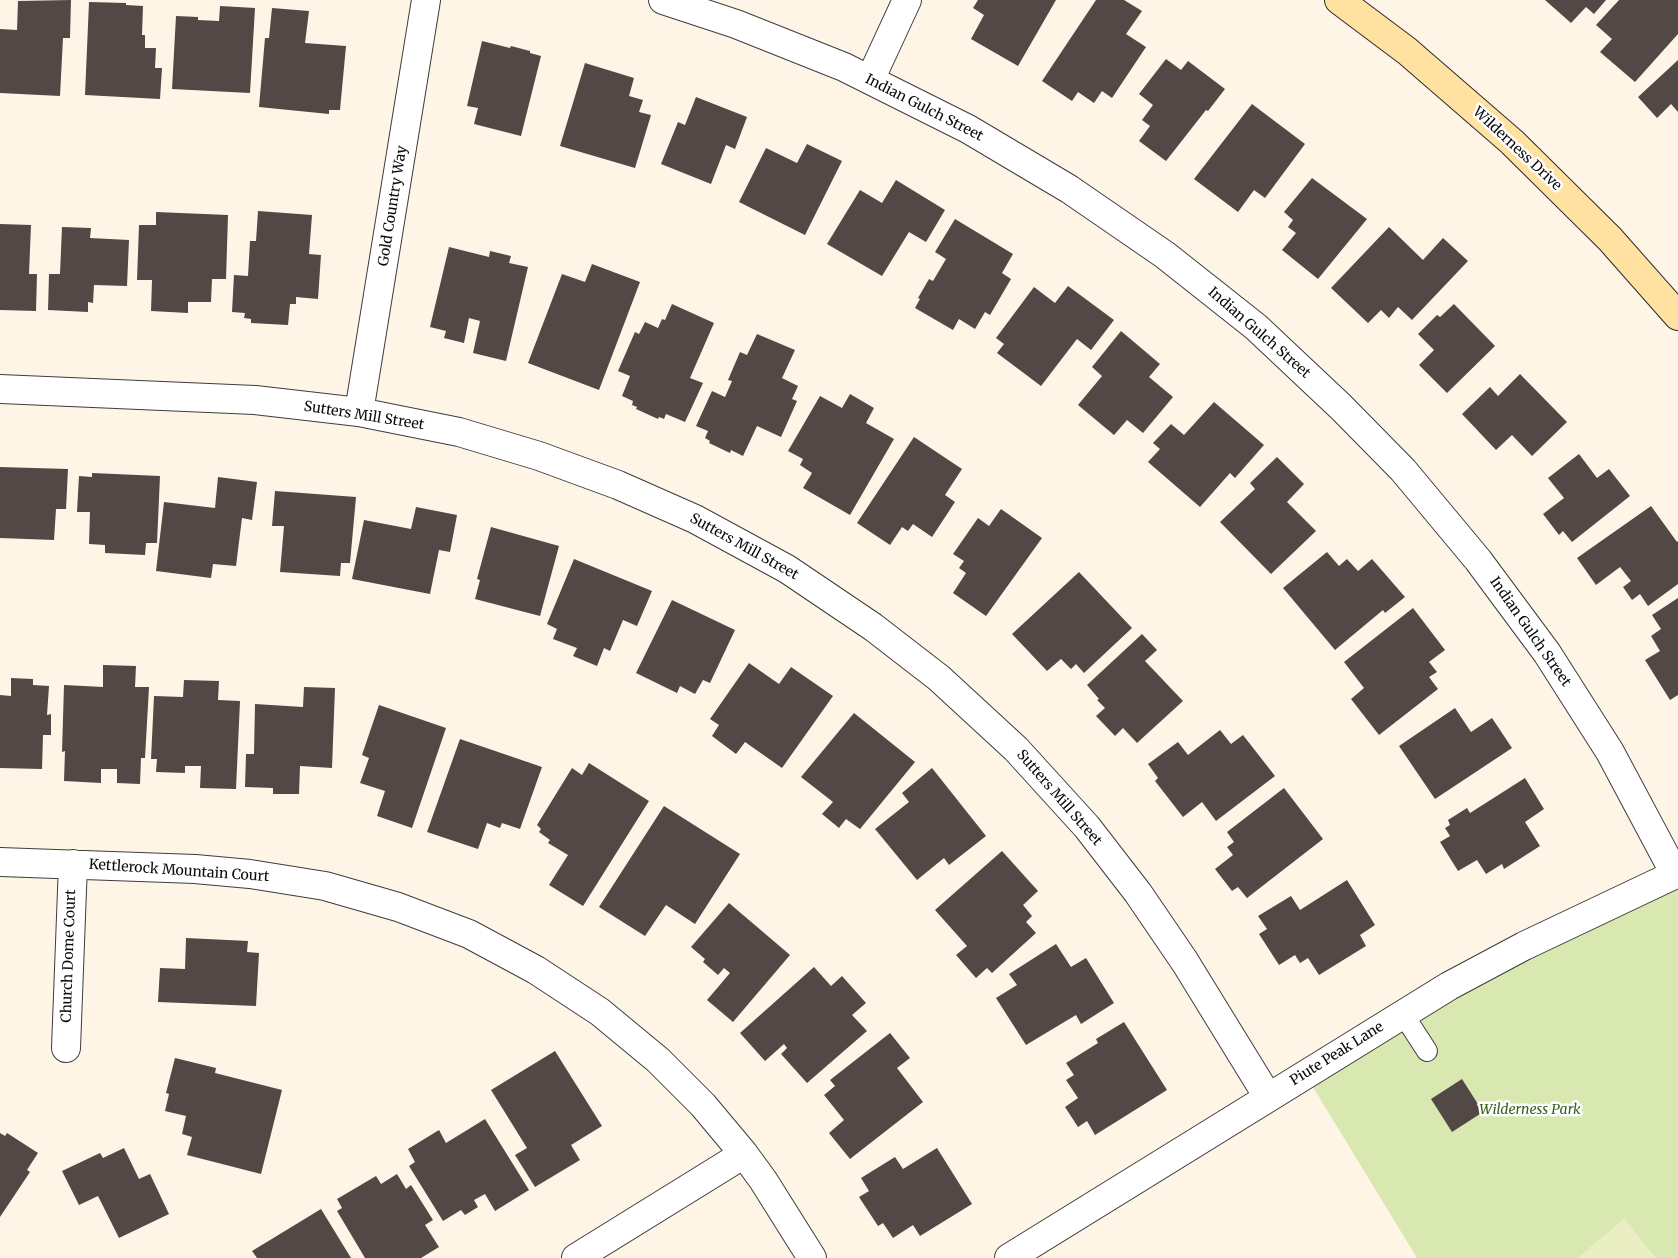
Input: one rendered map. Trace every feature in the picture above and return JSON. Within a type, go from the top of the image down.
[{"type":"street","name":"Gold Country Way","points":[[359,412],[426,0]]},
{"type":"street","name":"Indian Gulch Street","points":[[663,0],[736,24],[844,67],[977,134],[1069,189],[1165,255],[1256,328],[1342,407],[1403,470],[1472,552],[1548,653],[1610,752],[1676,873]]},
{"type":"street","points":[[870,80],[907,0]]},
{"type":"street","name":"Wilderness Drive","points":[[1339,0],[1407,51],[1512,142],[1610,239],[1678,316]]},
{"type":"street","name":"Sutters Mill Street","points":[[0,390],[255,400],[359,412],[459,432],[540,456],[618,485],[694,519],[786,569],[873,627],[939,678],[1016,749],[1087,827],[1138,893],[1180,954],[1268,1097]]},
{"type":"street","name":"Kettlerock Mountain Court","points":[[0,862],[194,869],[250,874],[325,886],[398,907],[469,934],[536,970],[600,1012],[658,1060],[703,1105],[744,1154],[763,1180],[812,1258]]},
{"type":"street","name":"Church Dome Court","points":[[66,1048],[73,864]]},
{"type":"street","name":"Piute Peak Lane","points":[[1009,1258],[1449,986],[1524,946],[1676,873]]},
{"type":"street","points":[[576,1258],[744,1154]]},
{"type":"lane","points":[[1403,1014],[1427,1051]]},
{"type":"green space","name":"Wilderness Park","points":[[1678,873],[1678,1258],[1417,1258],[1305,1074]]},
{"type":"green space","points":[[1624,1219],[1656,1258],[1577,1258]]},
{"type":"building","points":[[71,0],[70,38],[63,38],[60,96],[0,93],[0,29],[17,30],[18,1]]},
{"type":"building","points":[[978,0],[1056,0],[1018,66],[971,39],[984,15],[973,8]]},
{"type":"building","points":[[1096,0],[1124,0],[1142,11],[1126,34],[1146,47],[1112,98],[1102,91],[1094,103],[1078,92],[1072,101],[1042,81]]},
{"type":"building","points":[[1545,0],[1606,0],[1594,14],[1586,7],[1571,23]]},
{"type":"building","points":[[1619,0],[1678,0],[1678,34],[1635,82],[1600,52],[1612,39],[1596,25]]},
{"type":"building","points":[[89,2],[126,3],[126,5],[143,6],[142,35],[145,35],[145,48],[156,48],[155,68],[162,68],[160,99],[85,95]]},
{"type":"building","points":[[220,6],[255,8],[250,93],[172,89],[176,16],[198,17],[198,20],[219,21]]},
{"type":"building","points":[[272,8],[309,11],[305,43],[346,46],[340,110],[329,110],[329,114],[259,107],[265,38],[269,38]]},
{"type":"building","points":[[482,41],[510,48],[511,46],[541,56],[521,136],[474,124],[478,108],[467,106]]},
{"type":"building","points":[[1166,59],[1181,70],[1188,61],[1225,89],[1166,161],[1139,141],[1150,126],[1142,120],[1153,105],[1139,94]]},
{"type":"building","points":[[1678,60],[1678,112],[1671,104],[1657,118],[1638,97]]},
{"type":"building","points":[[585,63],[634,78],[629,96],[643,100],[639,112],[651,115],[635,168],[560,146]]},
{"type":"building","points":[[696,97],[747,117],[735,149],[726,145],[711,184],[661,164],[678,122],[685,125]]},
{"type":"building","points":[[1252,104],[1305,144],[1265,198],[1254,190],[1238,212],[1194,179]]},
{"type":"building","points":[[807,144],[842,161],[805,235],[739,202],[766,148],[797,163]]},
{"type":"building","points":[[1312,178],[1367,219],[1318,279],[1282,250],[1296,233],[1288,227],[1293,220],[1284,212]]},
{"type":"building","points":[[896,180],[945,210],[926,242],[909,232],[882,276],[827,244],[860,190],[882,203]]},
{"type":"building","points":[[258,211],[312,215],[309,254],[321,255],[318,299],[296,297],[296,304],[290,304],[288,325],[251,323],[251,319],[244,318],[245,313],[232,312],[234,275],[248,276],[250,241],[256,241]]},
{"type":"building","points":[[156,212],[228,215],[226,279],[212,279],[211,302],[188,302],[188,313],[151,311],[152,280],[137,280],[139,225],[156,225]]},
{"type":"building","points":[[955,219],[1013,254],[1002,273],[1011,279],[990,315],[985,312],[975,329],[959,319],[953,330],[915,308],[920,299],[918,298],[929,279],[933,281],[946,259],[935,252]]},
{"type":"building","points":[[0,224],[31,225],[29,274],[37,274],[36,311],[0,310]]},
{"type":"building","points":[[62,227],[91,228],[90,238],[129,240],[127,286],[94,285],[93,303],[88,302],[88,312],[48,310],[49,274],[60,274]]},
{"type":"building","points":[[1389,227],[1423,260],[1443,238],[1468,261],[1412,320],[1398,307],[1389,318],[1381,310],[1368,323],[1331,288]]},
{"type":"building","points":[[449,247],[489,257],[490,251],[511,256],[509,263],[528,267],[506,361],[473,353],[480,321],[469,318],[464,343],[444,338],[446,331],[430,327]]},
{"type":"building","points":[[592,264],[640,282],[599,390],[528,363],[562,274],[585,282]]},
{"type":"building","points":[[1068,286],[1114,320],[1091,350],[1077,339],[1041,386],[997,353],[1004,344],[996,338],[1034,287],[1055,303]]},
{"type":"building","points":[[672,304],[714,323],[690,378],[703,383],[685,422],[666,414],[664,419],[659,417],[658,419],[636,409],[637,407],[632,405],[633,401],[622,396],[630,376],[618,371],[635,332],[639,334],[645,322],[658,328],[662,319],[665,320]]},
{"type":"building","points":[[1454,304],[1495,346],[1447,393],[1419,365],[1434,350],[1418,334],[1437,315],[1440,317]]},
{"type":"building","points":[[1121,331],[1160,364],[1149,377],[1173,397],[1143,433],[1127,420],[1114,435],[1078,405],[1102,376],[1092,367]]},
{"type":"building","points":[[757,334],[795,350],[782,378],[798,386],[792,399],[797,401],[781,437],[757,426],[743,456],[731,450],[730,453],[709,443],[710,441],[705,438],[708,431],[696,426],[712,391],[725,397],[732,381],[728,380],[740,352],[747,355]]},
{"type":"building","points":[[1520,374],[1567,422],[1532,456],[1512,435],[1496,450],[1462,414],[1490,387],[1498,396]]},
{"type":"building","points":[[850,394],[874,408],[866,423],[894,439],[850,515],[803,488],[812,473],[800,465],[803,459],[788,451],[820,396],[842,408]]},
{"type":"building","points":[[1214,402],[1264,445],[1235,478],[1230,473],[1200,507],[1148,462],[1160,449],[1153,443],[1171,424],[1184,435]]},
{"type":"building","points":[[914,437],[962,469],[945,495],[955,502],[932,537],[913,524],[908,531],[902,527],[890,545],[857,523]]},
{"type":"building","points":[[1579,454],[1597,478],[1609,469],[1630,496],[1572,542],[1563,531],[1559,535],[1543,514],[1564,498],[1548,478]]},
{"type":"building","points":[[1277,457],[1304,484],[1287,502],[1316,531],[1271,574],[1220,522],[1255,489],[1250,483]]},
{"type":"building","points":[[0,467],[68,469],[66,509],[56,509],[54,540],[0,538]]},
{"type":"building","points":[[92,473],[160,476],[157,543],[146,543],[145,555],[105,553],[105,545],[89,544],[90,512],[77,512],[79,476],[92,477]]},
{"type":"building","points":[[218,477],[257,482],[252,520],[242,518],[236,566],[213,564],[211,578],[156,571],[164,502],[215,508]]},
{"type":"building","points":[[275,491],[356,497],[350,563],[341,563],[340,576],[280,572],[284,526],[272,526]]},
{"type":"building","points":[[1651,506],[1678,541],[1678,584],[1648,606],[1640,594],[1632,600],[1623,587],[1631,581],[1620,567],[1596,585],[1577,558]]},
{"type":"building","points":[[416,507],[457,515],[450,552],[439,550],[430,594],[352,579],[364,520],[411,529]]},
{"type":"building","points":[[1001,509],[1042,538],[986,616],[953,593],[966,573],[959,568],[964,561],[953,554],[978,518],[989,526]]},
{"type":"building","points":[[491,527],[559,546],[540,616],[475,599],[480,580],[477,579]]},
{"type":"building","points":[[1327,552],[1339,566],[1347,559],[1358,571],[1372,559],[1405,597],[1385,613],[1383,610],[1335,650],[1283,588]]},
{"type":"building","points":[[574,559],[652,591],[637,626],[623,620],[610,651],[604,648],[597,666],[573,656],[577,648],[553,639],[557,629],[547,624]]},
{"type":"building","points":[[1079,572],[1132,628],[1084,673],[1076,664],[1071,669],[1061,659],[1047,671],[1012,634]]},
{"type":"building","points":[[1678,598],[1678,695],[1670,700],[1645,660],[1660,651],[1651,636],[1661,629],[1652,615]]},
{"type":"building","points":[[672,600],[735,630],[710,683],[703,680],[695,694],[680,686],[677,693],[636,673]]},
{"type":"building","points":[[1413,608],[1445,650],[1429,662],[1437,672],[1429,677],[1438,689],[1379,735],[1351,699],[1364,688],[1344,662]]},
{"type":"building","points":[[1142,634],[1157,650],[1145,661],[1183,701],[1137,743],[1123,728],[1115,736],[1096,716],[1105,708],[1087,685]]},
{"type":"building","points":[[749,663],[779,684],[791,667],[833,696],[782,768],[745,742],[736,754],[712,736],[719,725],[710,719]]},
{"type":"building","points":[[103,665],[136,666],[135,687],[149,687],[145,758],[141,758],[140,784],[117,783],[117,769],[101,769],[101,783],[64,781],[65,751],[62,752],[64,685],[103,687]]},
{"type":"building","points":[[11,678],[33,679],[33,685],[49,686],[47,715],[51,714],[51,735],[43,735],[42,769],[0,768],[0,695],[11,696]]},
{"type":"building","points":[[184,680],[219,681],[218,700],[240,701],[236,789],[200,788],[201,766],[185,766],[185,773],[156,772],[157,759],[151,759],[154,696],[183,697]]},
{"type":"building","points":[[304,687],[335,688],[332,768],[300,766],[299,794],[273,794],[273,788],[245,787],[246,754],[254,754],[255,704],[303,707]]},
{"type":"building","points":[[379,705],[446,728],[412,828],[377,816],[385,791],[360,783],[369,758],[362,755]]},
{"type":"building","points":[[1455,708],[1471,732],[1492,718],[1512,748],[1435,799],[1399,746]]},
{"type":"building","points":[[854,713],[915,762],[860,829],[846,819],[839,828],[822,814],[833,802],[801,777]]},
{"type":"building","points":[[1220,730],[1231,744],[1243,735],[1275,776],[1216,821],[1202,802],[1183,817],[1155,781],[1158,778],[1148,764],[1178,742],[1188,755]]},
{"type":"building","points":[[460,739],[542,767],[520,829],[502,823],[500,828],[487,823],[478,849],[427,832]]},
{"type":"building","points":[[589,763],[649,801],[583,906],[549,885],[568,855],[548,843],[550,840],[539,832],[541,829],[537,825],[572,768],[582,775]]},
{"type":"building","points":[[932,768],[986,836],[949,865],[944,858],[917,880],[875,829],[909,802],[902,793]]},
{"type":"building","points":[[1525,778],[1544,809],[1525,822],[1540,846],[1504,869],[1502,864],[1486,874],[1477,860],[1458,871],[1440,842],[1450,836],[1445,828],[1450,825],[1448,820],[1467,808],[1470,813]]},
{"type":"building","points":[[1284,788],[1323,839],[1247,898],[1238,887],[1232,891],[1215,869],[1233,855],[1227,847],[1234,842],[1227,832]]},
{"type":"building","points":[[664,806],[740,854],[695,924],[666,905],[645,936],[599,907]]},
{"type":"building","points":[[1002,851],[1038,891],[1023,905],[1032,916],[1026,922],[1036,933],[992,973],[987,968],[976,978],[956,955],[967,946],[935,910]]},
{"type":"building","points":[[1347,880],[1375,925],[1360,935],[1366,946],[1319,975],[1308,958],[1300,963],[1295,955],[1279,965],[1259,934],[1267,929],[1258,916],[1291,896],[1300,910]]},
{"type":"building","points":[[729,903],[790,955],[733,1022],[707,1000],[730,973],[724,968],[718,975],[703,962],[705,959],[691,947]]},
{"type":"building","points":[[186,938],[248,941],[247,952],[259,953],[256,1006],[158,1002],[160,968],[185,969]]},
{"type":"building","points":[[1056,944],[1071,967],[1086,958],[1114,1003],[1081,1024],[1076,1015],[1026,1045],[996,998],[1017,985],[1009,974]]},
{"type":"building","points":[[814,967],[831,986],[842,976],[866,1003],[852,1015],[867,1031],[807,1083],[781,1054],[787,1048],[784,1044],[765,1061],[740,1033]]},
{"type":"building","points":[[1124,1022],[1167,1090],[1095,1135],[1087,1121],[1078,1127],[1065,1107],[1078,1098],[1066,1080],[1074,1075],[1066,1063],[1098,1043],[1096,1039]]},
{"type":"building","points":[[890,1033],[910,1058],[897,1068],[923,1102],[850,1159],[829,1133],[844,1120],[824,1095],[835,1086],[830,1080]]},
{"type":"building","points":[[555,1051],[602,1126],[571,1145],[580,1160],[535,1187],[515,1155],[527,1148],[491,1090]]},
{"type":"building","points":[[175,1058],[216,1068],[215,1073],[282,1090],[261,1174],[187,1155],[192,1137],[182,1134],[186,1116],[165,1111],[169,1094],[166,1093]]},
{"type":"building","points":[[1462,1079],[1483,1112],[1452,1132],[1431,1099]]},
{"type":"building","points":[[485,1119],[529,1190],[495,1211],[485,1194],[474,1200],[478,1207],[465,1215],[461,1210],[443,1221],[409,1166],[415,1162],[408,1149],[439,1130],[446,1143]]},
{"type":"building","points":[[0,1133],[5,1136],[7,1133],[38,1153],[27,1170],[30,1172],[0,1217]]},
{"type":"building","points":[[124,1148],[139,1179],[150,1174],[169,1214],[119,1238],[98,1196],[79,1205],[62,1171],[100,1153],[103,1158]]},
{"type":"building","points":[[937,1148],[972,1204],[920,1236],[913,1225],[893,1238],[883,1223],[878,1226],[859,1197],[869,1191],[861,1178],[895,1157],[903,1169]]},
{"type":"building","points":[[397,1174],[406,1189],[411,1185],[433,1220],[425,1225],[439,1247],[421,1258],[365,1258],[337,1211],[342,1208],[337,1199],[376,1176],[381,1184]]},
{"type":"building","points":[[321,1209],[351,1258],[257,1258],[252,1251]]}]
